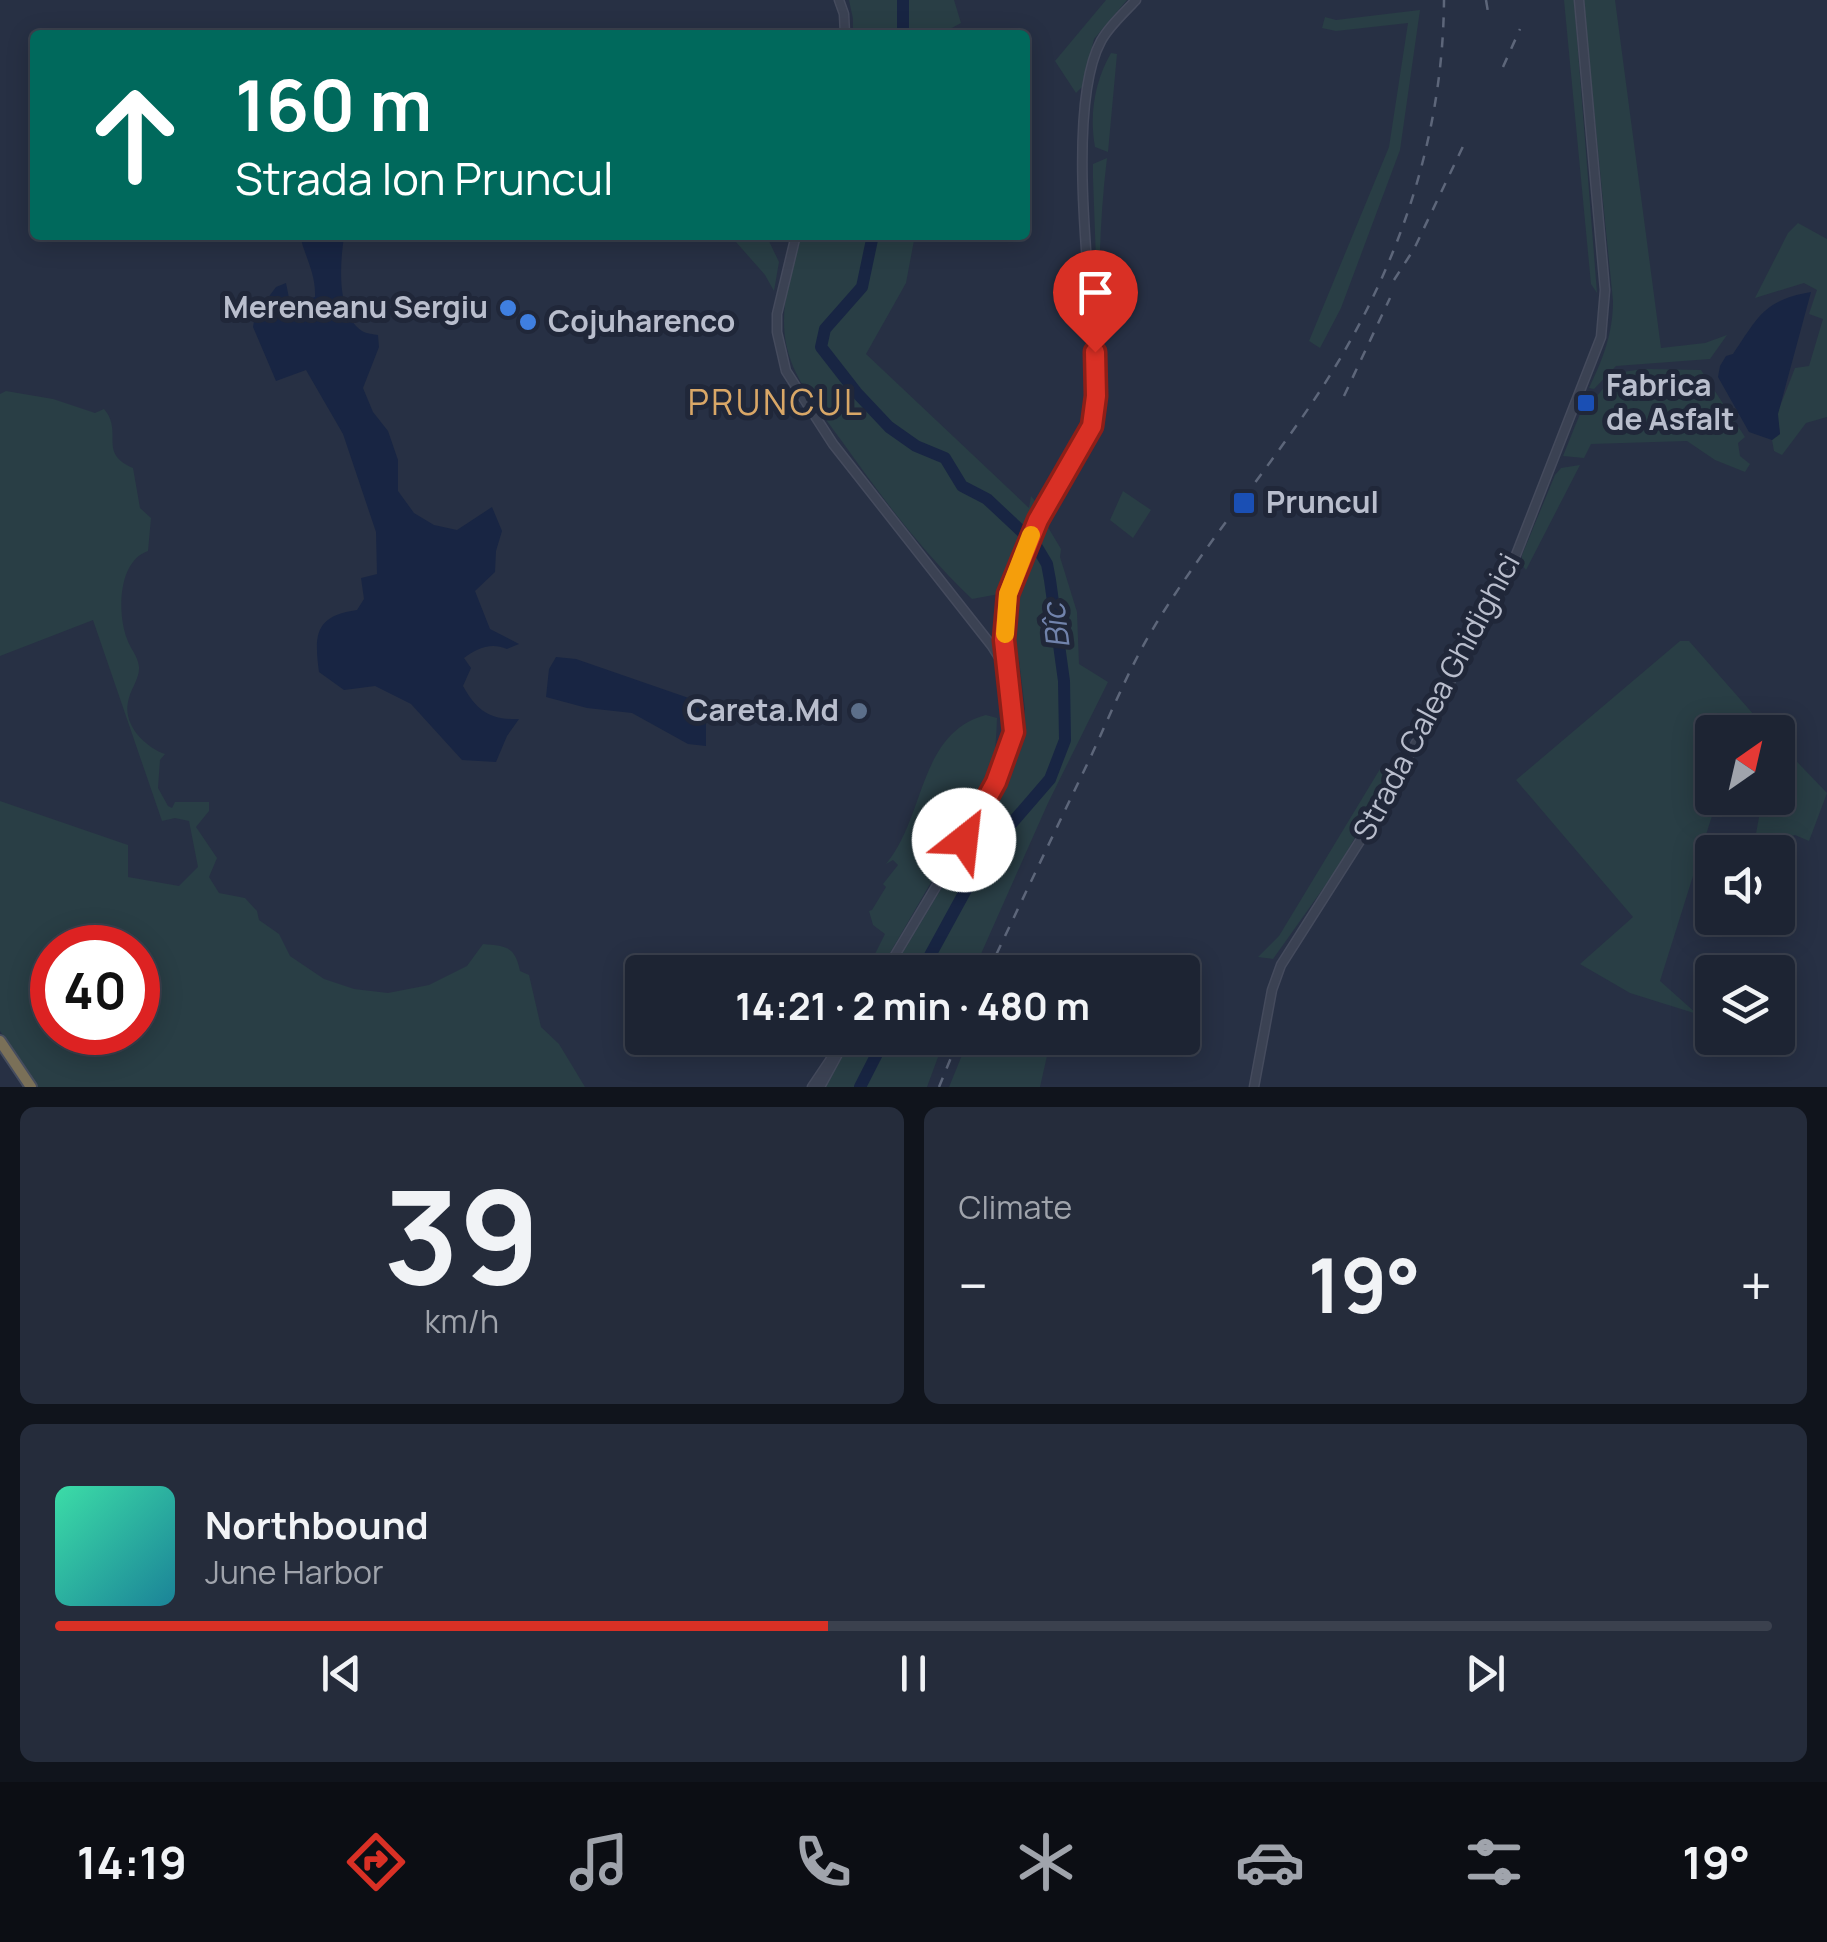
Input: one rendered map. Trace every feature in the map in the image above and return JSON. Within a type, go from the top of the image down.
[{"type":"highway","points":[[0,1041],[30,1087]]},
{"type":"street","points":[[840,0],[845,30]]},
{"type":"street","points":[[896,955],[972,826],[1008,752],[1014,716],[1004,640],[1008,594],[1038,520],[1085,442],[1095,410],[1083,168],[1086,99],[1092,64],[1101,42],[1136,0]]},
{"type":"street","name":"Strada Calea Ghidighici","points":[[1254,1087],[1272,990],[1282,965],[1372,822],[1499,595],[1602,337],[1605,290],[1579,0]]},
{"type":"street","points":[[795,240],[777,314],[786,371],[833,444],[992,646],[1009,674]]},
{"type":"street","points":[[812,1087],[834,1055]]},
{"type":"street","points":[[820,1087],[836,1055]]},
{"type":"shaded area","points":[[849,0],[954,0],[961,23],[950,30],[853,30]]},
{"type":"shaded area","points":[[1106,0],[1127,0],[1094,39],[1082,87],[1076,93],[1055,61]]},
{"type":"shaded area","points":[[1564,0],[1574,0],[1597,293],[1591,284]]},
{"type":"shaded area","points":[[1583,0],[1615,0],[1661,348],[1705,343],[1727,335],[1710,359],[1616,366],[1594,389],[1589,388],[1606,346],[1613,301]]},
{"type":"shaded area","points":[[1420,10],[1400,150],[1341,308],[1320,348],[1309,341],[1389,147],[1408,23],[1336,31],[1322,28],[1325,17],[1336,20]]},
{"type":"shaded area","points":[[1111,53],[1117,54],[1108,152],[1095,147],[1093,110],[1097,86]]},
{"type":"shaded area","points":[[1107,158],[1099,270],[1103,385],[1098,421],[1082,458],[1097,423],[1101,398],[1093,164]]},
{"type":"shaded area","points":[[1798,223],[1827,239],[1827,417],[1806,423],[1782,455],[1774,451],[1772,440],[1780,434],[1777,414],[1795,368],[1809,366],[1823,319],[1809,314],[1817,290],[1804,283],[1755,298],[1788,233]]},
{"type":"shaded area","points":[[768,240],[779,262],[774,291],[765,275],[736,242]]},
{"type":"shaded area","points":[[801,240],[914,240],[906,283],[866,354],[1029,508],[1031,496],[1040,507],[999,594],[972,599],[953,580],[887,503],[802,385],[787,348],[784,319]]},
{"type":"shaded area","points":[[1643,369],[1701,370],[1745,437],[1738,443],[1740,456],[1750,464],[1745,472],[1715,460],[1687,441],[1591,444],[1584,458],[1563,456],[1586,399],[1596,397],[1616,373]]},
{"type":"shaded area","points":[[6,391],[53,399],[95,413],[104,409],[110,418],[116,456],[133,468],[140,508],[151,518],[148,551],[131,565],[122,589],[124,628],[139,667],[127,711],[132,727],[143,741],[165,754],[160,760],[158,788],[168,806],[172,808],[175,802],[209,802],[209,811],[196,827],[217,858],[209,877],[219,893],[245,898],[257,911],[259,920],[279,934],[290,956],[324,979],[354,989],[388,993],[429,985],[467,966],[483,944],[508,949],[520,971],[529,975],[541,1027],[559,1044],[585,1087],[37,1087],[0,1031],[0,801],[128,845],[128,877],[179,886],[198,867],[189,821],[162,821],[93,620],[0,656],[0,394]]},
{"type":"shaded area","points":[[1580,465],[1526,570],[1522,555],[1555,475],[1561,468]]},
{"type":"shaded area","points":[[1123,491],[1151,510],[1133,538],[1110,520]]},
{"type":"shaded area","points":[[1046,524],[1061,549],[1077,612],[1079,664],[1108,682],[1048,803],[981,955],[901,955],[973,836],[1016,757],[1023,736],[1025,709],[1013,643],[1020,582]]},
{"type":"shaded area","points":[[1680,641],[1689,641],[1754,715],[1695,715],[1695,815],[1712,815],[1706,835],[1695,835],[1695,870],[1660,981],[1695,1013],[1630,993],[1580,964],[1633,917],[1516,780]]},
{"type":"shaded area","points":[[986,715],[997,718],[993,763],[985,789],[889,955],[874,955],[885,934],[873,925],[869,911],[898,865],[893,860],[886,864],[899,845],[935,757],[947,739],[964,725]]},
{"type":"shaded area","points":[[1795,760],[1827,793],[1809,841],[1795,835],[1756,835],[1759,817],[1753,815],[1795,815]]},
{"type":"shaded area","points":[[1380,769],[1393,771],[1337,869],[1273,959],[1258,957],[1279,936]]},
{"type":"shaded area","points":[[842,1055],[939,1055],[927,1087],[822,1087]]},
{"type":"shaded area","points":[[962,1055],[1047,1055],[1040,1087],[949,1087]]},
{"type":"water","points":[[302,240],[344,240],[341,274],[348,313],[364,332],[378,335],[379,347],[363,388],[373,412],[388,431],[398,460],[398,491],[414,513],[434,525],[457,530],[492,507],[502,531],[495,572],[475,591],[490,629],[519,644],[507,649],[484,647],[464,658],[471,668],[463,686],[485,712],[519,719],[496,762],[462,760],[411,704],[375,686],[344,690],[319,672],[320,629],[333,617],[357,610],[364,599],[361,578],[377,574],[376,532],[343,434],[306,370],[276,381],[253,327],[255,315],[276,287],[286,283],[290,303],[315,297]]},
{"type":"water","points":[[1811,292],[1778,414],[1780,434],[1772,440],[1749,432],[1718,377],[1720,366],[1772,305]]},
{"type":"water","points":[[556,657],[576,659],[706,704],[706,746],[688,744],[632,713],[587,708],[546,697],[549,669]]},
{"type":"waterway","name":"Bîc","points":[[903,0],[903,30]]},
{"type":"waterway","name":"Bîc","points":[[872,240],[862,287],[825,329],[821,347],[889,427],[916,446],[945,458],[962,486],[987,499],[1035,544],[1047,564],[1064,681],[1065,740],[1050,779],[986,853],[930,955]]},
{"type":"waterway","name":"Bîc","points":[[860,1087],[876,1055]]},
{"type":"railway","points":[[996,955],[1151,632],[1312,403],[1367,310],[1408,211],[1423,160],[1434,108],[1444,0]]},
{"type":"railway","points":[[1486,0],[1488,12]]},
{"type":"railway","points":[[1503,67],[1520,29]]},
{"type":"railway","points":[[1394,280],[1414,249],[1467,138]]},
{"type":"railway","points":[[1344,396],[1390,298]]},
{"type":"railway","points":[[939,1087],[952,1055]]},
{"type":"slow traffic","points":[[1005,634],[1008,594],[1031,535]]},
{"type":"place","name":"Mereneanu Sergiu","points":[[508,308]]},
{"type":"place","name":"Cojuharenco","points":[[528,322]]},
{"type":"place","name":"Fabrica de Asfalt","points":[[1586,403]]},
{"type":"place","name":"Pruncul","points":[[1244,503]]},
{"type":"place","name":"Careta.Md","points":[[859,711]]},
{"type":"district","name":"PRUNCUL","points":[[776,403]]},
{"type":"route","points":[[964,840],[996,782],[1014,732],[1004,640],[1008,594],[1038,520],[1092,426],[1095,352]]}]
